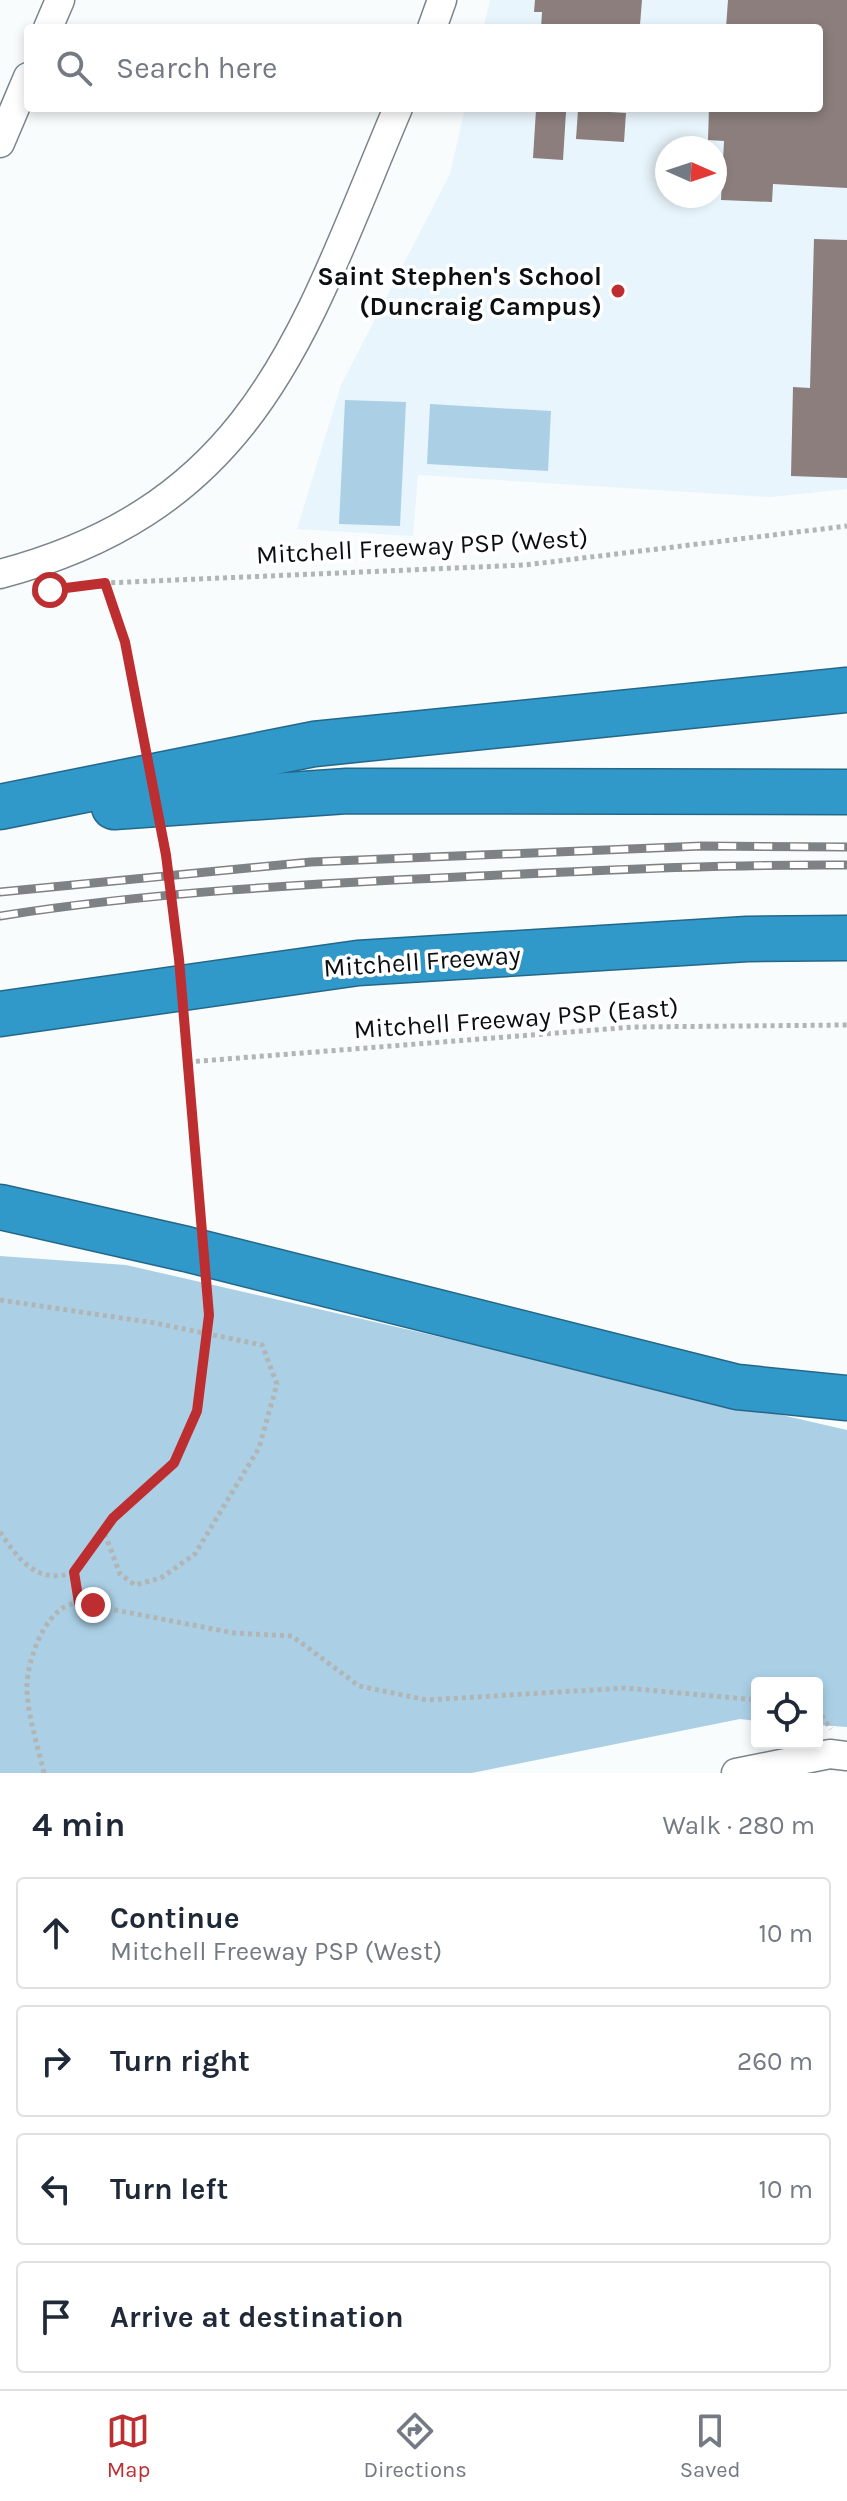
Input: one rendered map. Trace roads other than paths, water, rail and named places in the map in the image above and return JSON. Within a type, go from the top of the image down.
[{"type":"highway","points":[[0,807],[314,744],[847,690]]},
{"type":"highway","points":[[0,816],[347,791],[847,792]]},
{"type":"highway","name":"Mitchell Freeway","points":[[0,1014],[358,963],[747,939],[847,938]]},
{"type":"highway","points":[[0,1207],[186,1249],[737,1387],[847,1398]]},
{"type":"street","points":[[50,24],[60,0]]},
{"type":"street","points":[[433,24],[442,0]]},
{"type":"street","points":[[0,143],[24,86]]},
{"type":"street","points":[[0,574],[60,556],[139,516],[201,470],[246,422],[300,338],[396,112]]},
{"type":"street","points":[[738,1773],[830,1754],[847,1756]]},
{"type":"railway","points":[[0,892],[311,862],[702,846],[847,847]]},
{"type":"railway","points":[[0,916],[171,895],[286,886],[653,868],[847,865]]},
{"type":"place","name":"Saint Stephen's School (Duncraig Campus)","points":[[618,291]]}]
